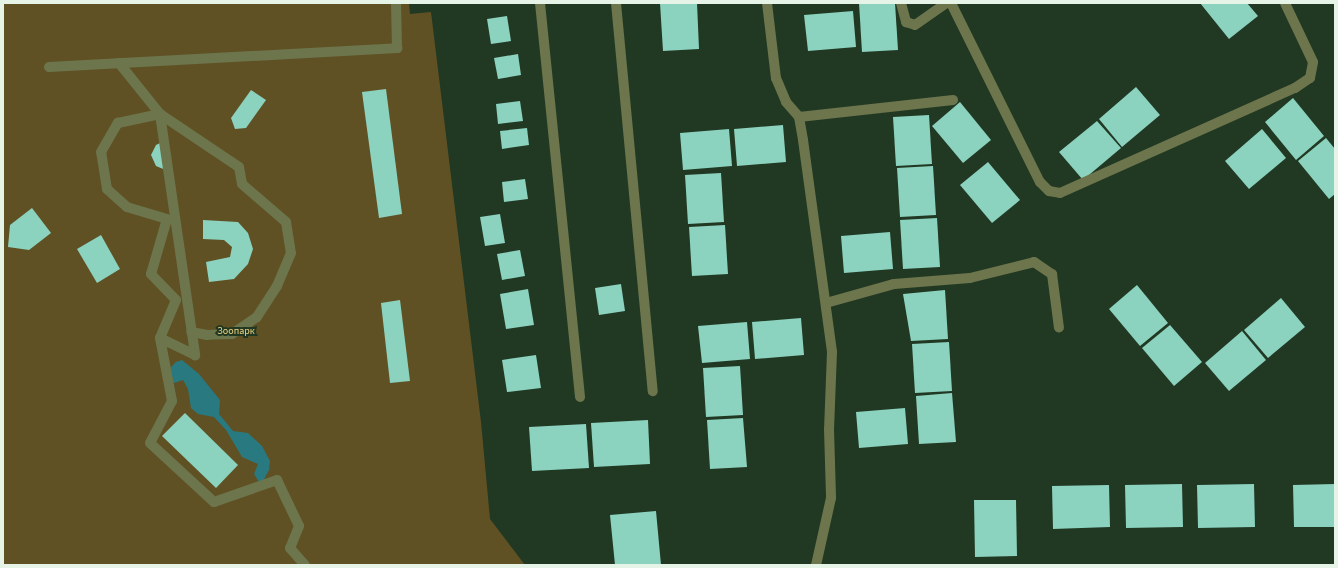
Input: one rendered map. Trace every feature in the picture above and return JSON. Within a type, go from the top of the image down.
[{"type":"street","points":[[49,67],[396,48],[396,3]]},
{"type":"street","points":[[540,3],[580,398]]},
{"type":"street","points":[[616,3],[654,391]]},
{"type":"street","points":[[767,3],[776,78],[786,102],[799,117],[832,352],[829,429],[831,498],[816,565]]},
{"type":"street","points":[[901,3],[906,22],[915,25],[946,3]]},
{"type":"street","points":[[951,3],[1040,182],[1049,192],[1060,193],[1295,88],[1310,78],[1314,62],[1286,3]]},
{"type":"street","points":[[119,64],[160,114],[239,167],[242,184],[286,222],[291,253],[277,286],[257,317],[232,334],[207,335],[191,332]]},
{"type":"street","points":[[799,117],[953,100]]},
{"type":"street","points":[[160,114],[195,355],[160,338]]},
{"type":"street","points":[[160,114],[118,123],[101,152],[107,189],[127,207],[167,218],[151,274],[176,300],[160,338],[172,402],[150,443],[214,502],[277,480],[299,526],[290,548],[305,565]]},
{"type":"street","points":[[826,303],[894,284],[970,278],[1034,262],[1052,274],[1059,328]]},
{"type":"green space","name":"Зоопарк","points":[[3,3],[409,3],[410,14],[431,12],[481,422],[490,519],[525,565],[3,565]]},
{"type":"water","points":[[182,360],[199,374],[220,400],[219,414],[233,431],[248,433],[262,446],[270,461],[269,470],[261,485],[254,474],[258,464],[242,457],[226,430],[214,417],[198,414],[191,408],[188,389],[183,380],[174,383],[167,371],[176,362]]},
{"type":"building","points":[[660,3],[697,3],[699,49],[663,51]]},
{"type":"building","points":[[859,3],[895,3],[898,50],[862,52]]},
{"type":"building","points":[[1200,3],[1247,3],[1258,16],[1229,39]]},
{"type":"building","points":[[853,11],[856,47],[808,51],[804,15]]},
{"type":"building","points":[[507,16],[511,41],[491,44],[487,19]]},
{"type":"building","points":[[518,54],[521,75],[498,79],[494,58]]},
{"type":"building","points":[[1136,87],[1160,115],[1122,147],[1099,119]]},
{"type":"building","points":[[386,89],[402,214],[379,218],[362,92]]},
{"type":"building","points":[[251,90],[266,100],[246,128],[235,129],[231,118]]},
{"type":"building","points":[[1293,98],[1324,136],[1296,160],[1265,122]]},
{"type":"building","points":[[520,101],[523,121],[498,124],[496,104]]},
{"type":"building","points":[[960,102],[991,140],[963,163],[932,126]]},
{"type":"building","points":[[929,115],[932,164],[896,166],[893,117]]},
{"type":"building","points":[[1097,121],[1121,148],[1083,180],[1059,152]]},
{"type":"building","points":[[783,125],[786,162],[737,166],[734,129]]},
{"type":"building","points":[[527,128],[529,145],[502,149],[500,131]]},
{"type":"building","points":[[729,129],[732,166],[683,170],[680,133]]},
{"type":"building","points":[[1262,129],[1286,158],[1249,189],[1225,161]]},
{"type":"building","points":[[1326,138],[1335,149],[1335,194],[1329,199],[1298,161]]},
{"type":"building","points":[[164,141],[168,171],[156,166],[151,155],[156,145]]},
{"type":"building","points":[[988,162],[1020,200],[992,223],[960,185]]},
{"type":"building","points":[[933,166],[936,215],[900,217],[897,168]]},
{"type":"building","points":[[721,173],[724,222],[688,224],[685,175]]},
{"type":"building","points":[[525,179],[528,199],[504,202],[502,182]]},
{"type":"building","points":[[32,208],[51,233],[29,250],[8,247],[10,225]]},
{"type":"building","points":[[500,214],[505,243],[485,246],[480,217]]},
{"type":"building","points":[[937,218],[940,267],[903,269],[900,220]]},
{"type":"building","points":[[203,220],[238,222],[248,233],[253,249],[248,264],[234,279],[209,282],[206,262],[230,257],[232,247],[224,240],[203,239]]},
{"type":"building","points":[[725,225],[728,274],[692,276],[689,227]]},
{"type":"building","points":[[890,232],[893,269],[844,273],[841,236]]},
{"type":"building","points":[[101,235],[120,269],[97,283],[77,249]]},
{"type":"building","points":[[520,250],[525,276],[502,280],[497,254]]},
{"type":"building","points":[[621,284],[625,311],[599,315],[595,288]]},
{"type":"building","points":[[1137,285],[1168,323],[1140,346],[1109,309]]},
{"type":"building","points":[[528,289],[534,325],[506,329],[500,294]]},
{"type":"building","points":[[945,290],[948,339],[911,341],[903,294]]},
{"type":"building","points":[[1281,298],[1305,327],[1268,358],[1244,330]]},
{"type":"building","points":[[400,300],[410,381],[390,383],[381,303]]},
{"type":"building","points":[[801,318],[804,355],[755,359],[752,322]]},
{"type":"building","points":[[747,322],[750,359],[702,363],[698,326]]},
{"type":"building","points":[[1170,325],[1202,362],[1174,386],[1142,348]]},
{"type":"building","points":[[1242,331],[1266,360],[1229,391],[1205,363]]},
{"type":"building","points":[[949,342],[952,391],[915,393],[912,344]]},
{"type":"building","points":[[536,355],[541,388],[507,392],[502,360]]},
{"type":"building","points":[[740,366],[743,415],[706,417],[703,368]]},
{"type":"building","points":[[952,393],[956,442],[919,444],[916,396]]},
{"type":"building","points":[[905,408],[908,444],[859,448],[856,412]]},
{"type":"building","points":[[185,413],[238,465],[216,488],[162,436]]},
{"type":"building","points":[[743,418],[747,467],[710,469],[707,420]]},
{"type":"building","points":[[648,420],[650,464],[594,467],[591,423]]},
{"type":"building","points":[[586,424],[589,468],[532,471],[529,427]]},
{"type":"building","points":[[1182,484],[1183,527],[1126,528],[1125,485]]},
{"type":"building","points":[[1254,484],[1255,527],[1198,528],[1197,485]]},
{"type":"building","points":[[1335,484],[1335,527],[1294,527],[1293,485]]},
{"type":"building","points":[[1109,485],[1110,527],[1053,529],[1052,486]]},
{"type":"building","points":[[974,500],[1016,500],[1017,556],[975,557]]},
{"type":"building","points":[[656,511],[661,565],[615,565],[610,515]]}]
